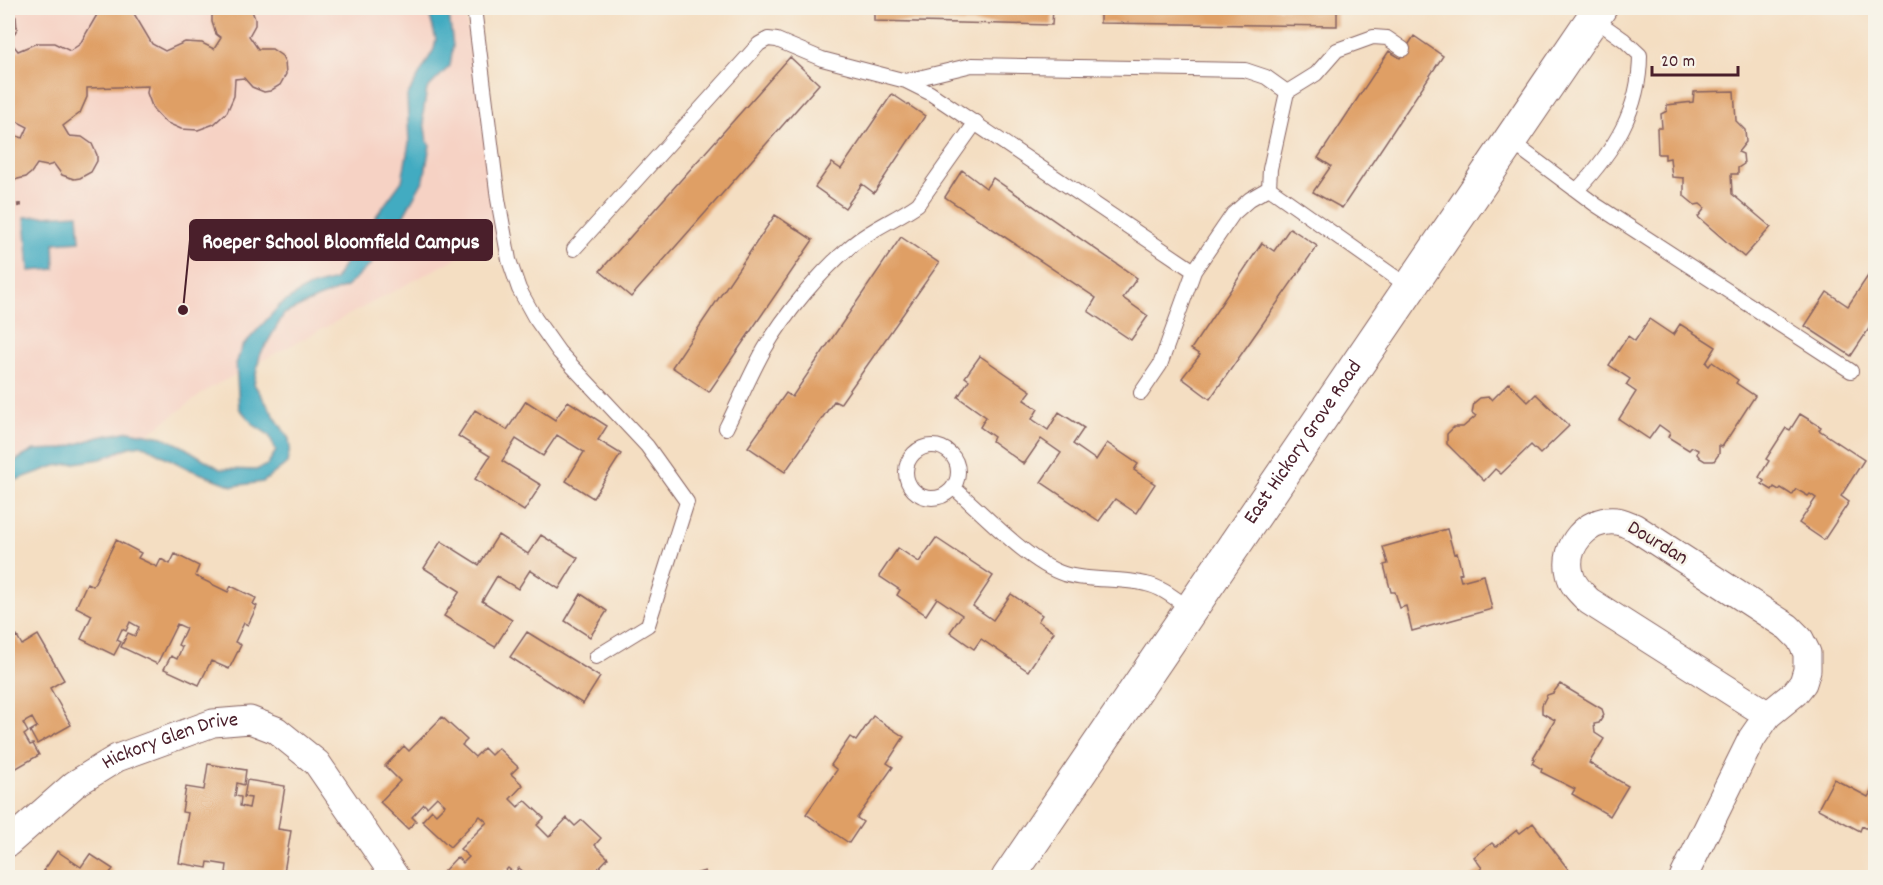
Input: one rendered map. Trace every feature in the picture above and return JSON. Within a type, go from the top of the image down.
[{"type":"street","name":"East Hickory Grove Road","points":[[1008,878],[1597,13]]},
{"type":"street","name":"Dourdan","points":[[1683,878],[1752,738],[1767,715],[1795,693],[1803,683],[1807,670],[1807,653],[1800,639],[1788,627],[1634,527],[1617,521],[1601,521],[1588,527],[1575,540],[1570,556],[1570,574],[1577,589],[1589,601],[1767,715]]},
{"type":"street","name":"Hickory Glen Drive","points":[[8,843],[75,784],[117,758],[213,723],[250,720],[276,730],[317,763],[396,878]]},
{"type":"lane","points":[[474,8],[503,229],[508,260],[519,290],[535,318],[560,352],[647,446],[687,502],[648,626],[596,657]]},
{"type":"lane","points":[[1577,190],[1615,144],[1628,116],[1640,77],[1640,55],[1597,13]]},
{"type":"lane","points":[[1269,188],[1270,169],[1287,92],[1316,74],[1337,50],[1373,37],[1387,38],[1403,49]]},
{"type":"lane","points":[[574,249],[759,44],[768,39],[777,40],[822,59],[906,81],[930,93],[1194,271]]},
{"type":"lane","points":[[906,81],[972,65],[1245,70],[1266,77],[1287,92]]},
{"type":"lane","points":[[726,428],[765,350],[791,312],[826,270],[853,244],[918,204],[976,122]]},
{"type":"lane","points":[[1509,140],[1596,205],[1851,371]]},
{"type":"lane","points":[[1140,393],[1160,364],[1194,271],[1233,214],[1250,199],[1269,188]]},
{"type":"lane","points":[[1269,188],[1409,287]]},
{"type":"lane","points":[[953,487],[1026,552],[1048,568],[1082,578],[1146,583],[1190,609]]},
{"type":"path","points":[[8,206],[20,205],[20,209]]},
{"type":"shaded area","points":[[8,8],[464,8],[506,232],[210,388],[115,458],[8,472]]},
{"type":"water","points":[[428,8],[448,8],[453,46],[450,66],[427,89],[423,114],[427,141],[430,145],[424,179],[399,223],[371,264],[346,287],[284,314],[260,355],[254,384],[289,439],[287,463],[263,482],[233,486],[189,469],[142,445],[129,447],[101,459],[55,466],[8,483],[8,465],[34,450],[61,449],[99,437],[129,431],[163,437],[220,469],[256,470],[267,465],[276,451],[269,435],[254,425],[239,408],[236,364],[242,347],[280,305],[306,288],[335,280],[360,238],[402,181],[409,143],[407,96],[434,49],[436,40]]},
{"type":"water","points":[[78,214],[80,241],[54,243],[55,269],[29,271],[25,217]]},
{"type":"building","points":[[8,8],[16,17],[17,29],[10,41],[18,51],[37,43],[54,43],[70,51],[80,44],[98,13],[97,8],[133,8],[133,12],[152,44],[165,51],[185,42],[202,43],[214,49],[221,38],[216,34],[212,22],[216,8],[251,8],[255,25],[249,36],[258,49],[272,49],[282,56],[286,74],[280,85],[264,92],[252,87],[244,78],[235,79],[234,96],[227,112],[214,124],[198,130],[181,129],[165,122],[153,109],[147,93],[148,86],[87,88],[87,97],[80,113],[63,126],[69,136],[82,137],[92,144],[97,161],[91,172],[74,179],[62,175],[54,164],[47,166],[37,164],[26,177],[8,179],[8,138],[17,136],[23,138],[28,127],[18,122],[8,111]]},
{"type":"building","points":[[874,8],[1053,8],[1052,25],[874,21]]},
{"type":"building","points":[[1100,8],[1337,8],[1337,26],[1100,23]]},
{"type":"building","points":[[1414,36],[1443,56],[1342,208],[1313,192],[1331,166],[1318,158],[1389,51],[1400,58]]},
{"type":"building","points":[[790,57],[819,84],[631,297],[600,271]]},
{"type":"building","points":[[1734,91],[1736,121],[1745,130],[1746,142],[1738,152],[1743,154],[1744,164],[1738,168],[1738,174],[1731,174],[1732,194],[1771,227],[1744,257],[1698,217],[1705,208],[1700,204],[1695,205],[1684,196],[1684,178],[1672,177],[1670,158],[1665,159],[1665,154],[1658,154],[1657,128],[1662,128],[1661,114],[1667,111],[1667,105],[1693,102],[1694,92]]},
{"type":"building","points":[[892,94],[925,116],[874,193],[862,184],[845,208],[815,187],[832,163],[841,169]]},
{"type":"building","points":[[962,170],[986,188],[993,178],[1137,278],[1123,298],[1148,316],[1131,340],[1088,311],[1096,298],[945,197]]},
{"type":"building","points":[[775,215],[813,240],[709,392],[672,367]]},
{"type":"building","points":[[1290,228],[1317,246],[1210,399],[1182,378],[1200,355],[1191,349],[1262,243],[1274,251]]},
{"type":"building","points":[[901,237],[939,263],[840,404],[834,401],[785,472],[748,447],[786,393],[792,397]]},
{"type":"building","points":[[1876,264],[1876,318],[1851,356],[1805,326],[1827,292],[1848,306]]},
{"type":"building","points":[[1649,319],[1673,335],[1680,324],[1716,347],[1706,363],[1709,366],[1712,362],[1738,380],[1736,383],[1755,396],[1722,447],[1719,445],[1719,454],[1714,461],[1705,461],[1700,458],[1697,454],[1698,450],[1692,447],[1689,450],[1668,437],[1670,433],[1659,425],[1649,439],[1619,419],[1636,392],[1626,385],[1630,379],[1609,365],[1628,336],[1635,341]]},
{"type":"building","points":[[980,356],[1031,391],[1024,400],[1038,409],[1032,419],[1048,430],[1059,412],[1084,428],[1073,444],[1096,460],[1107,443],[1138,464],[1134,470],[1155,484],[1136,513],[1115,499],[1099,521],[1041,482],[1061,453],[1041,439],[1024,464],[992,441],[994,437],[980,427],[986,417],[958,397],[969,380],[965,377]]},
{"type":"building","points":[[1509,383],[1528,402],[1536,394],[1569,426],[1540,454],[1531,445],[1501,474],[1495,469],[1484,481],[1447,444],[1447,434],[1454,427],[1463,427],[1476,416],[1472,413],[1474,403],[1480,398],[1489,397],[1492,400]]},
{"type":"building","points":[[526,401],[555,420],[568,401],[607,426],[598,440],[621,454],[593,498],[566,481],[584,452],[557,435],[543,456],[516,439],[502,461],[541,485],[524,511],[475,479],[490,456],[458,436],[475,410],[507,430]]},
{"type":"building","points":[[1800,414],[1821,427],[1819,430],[1864,460],[1841,496],[1849,502],[1824,540],[1799,523],[1816,498],[1796,489],[1792,495],[1781,488],[1779,490],[1774,487],[1772,490],[1762,484],[1764,481],[1759,477],[1769,461],[1766,459],[1786,428],[1790,430]]},
{"type":"building","points":[[1447,529],[1454,554],[1457,553],[1462,573],[1459,574],[1461,581],[1484,575],[1492,609],[1412,631],[1406,606],[1400,608],[1395,592],[1391,592],[1384,565],[1388,564],[1383,547]]},
{"type":"building","points":[[498,535],[528,554],[541,535],[578,558],[559,589],[530,570],[518,589],[497,576],[482,601],[512,620],[495,647],[444,616],[460,591],[424,568],[441,541],[479,565]]},
{"type":"building","points":[[936,538],[993,576],[973,606],[993,620],[1011,594],[1042,615],[1038,621],[1054,632],[1028,671],[981,639],[974,649],[950,632],[962,615],[937,598],[926,615],[897,595],[900,590],[879,576],[898,548],[919,562]]},
{"type":"building","points":[[116,540],[141,553],[138,558],[157,567],[161,559],[170,564],[175,554],[199,566],[195,576],[228,592],[231,586],[256,598],[253,604],[257,606],[248,625],[244,623],[235,642],[241,645],[229,669],[211,661],[199,685],[164,669],[171,656],[177,659],[182,647],[178,645],[186,628],[177,624],[157,664],[121,647],[128,633],[135,636],[139,627],[130,622],[126,631],[122,629],[117,640],[121,642],[114,655],[81,639],[92,615],[76,607],[87,583],[93,586]]},
{"type":"building","points":[[581,594],[607,611],[590,637],[565,621]]},
{"type":"building","points":[[527,632],[600,677],[583,704],[510,657]]},
{"type":"building","points":[[38,635],[64,680],[50,688],[71,725],[37,744],[30,731],[37,727],[32,718],[23,723],[28,732],[24,735],[39,755],[8,773],[8,641],[17,636],[22,645]]},
{"type":"building","points":[[1560,684],[1602,709],[1604,715],[1599,723],[1594,724],[1595,733],[1604,739],[1589,763],[1628,786],[1610,816],[1572,794],[1575,789],[1541,772],[1542,769],[1532,763],[1555,720],[1542,713],[1542,705],[1547,695],[1553,693]]},
{"type":"building","points":[[873,716],[904,737],[887,763],[893,767],[857,818],[863,822],[849,843],[806,814],[837,770],[831,765],[850,737],[856,741]]},
{"type":"building","points":[[442,717],[467,740],[462,745],[475,757],[484,748],[491,755],[498,748],[518,767],[511,774],[523,785],[510,799],[518,807],[525,800],[544,818],[537,825],[549,837],[567,818],[575,826],[582,820],[601,838],[595,845],[608,858],[589,878],[527,878],[528,876],[519,868],[514,873],[508,868],[499,878],[451,878],[444,871],[457,857],[463,863],[469,857],[460,849],[487,822],[480,816],[450,847],[422,821],[432,810],[436,814],[445,805],[437,797],[427,807],[424,804],[412,817],[416,821],[408,829],[380,802],[400,781],[385,766],[404,746],[409,751]]},
{"type":"building","points":[[208,764],[246,770],[244,785],[237,783],[235,796],[241,797],[240,806],[249,808],[251,798],[244,797],[247,780],[285,786],[278,829],[291,831],[283,878],[238,878],[239,876],[226,873],[227,865],[208,862],[207,868],[179,863],[188,813],[182,812],[186,787],[204,790]]},
{"type":"building","points":[[1834,779],[1868,797],[1876,783],[1876,833],[1862,826],[1860,831],[1818,809]]},
{"type":"building","points":[[1533,823],[1571,873],[1565,878],[1469,878],[1482,868],[1474,857],[1492,843],[1496,847],[1517,830],[1520,833]]},
{"type":"building","points":[[57,851],[81,867],[90,854],[113,869],[110,873],[116,878],[39,878]]},
{"type":"building","points":[[705,871],[707,878],[685,878],[685,877]]},
{"type":"place","name":"Roeper School Bloomfield Campus","points":[[183,310]]}]
